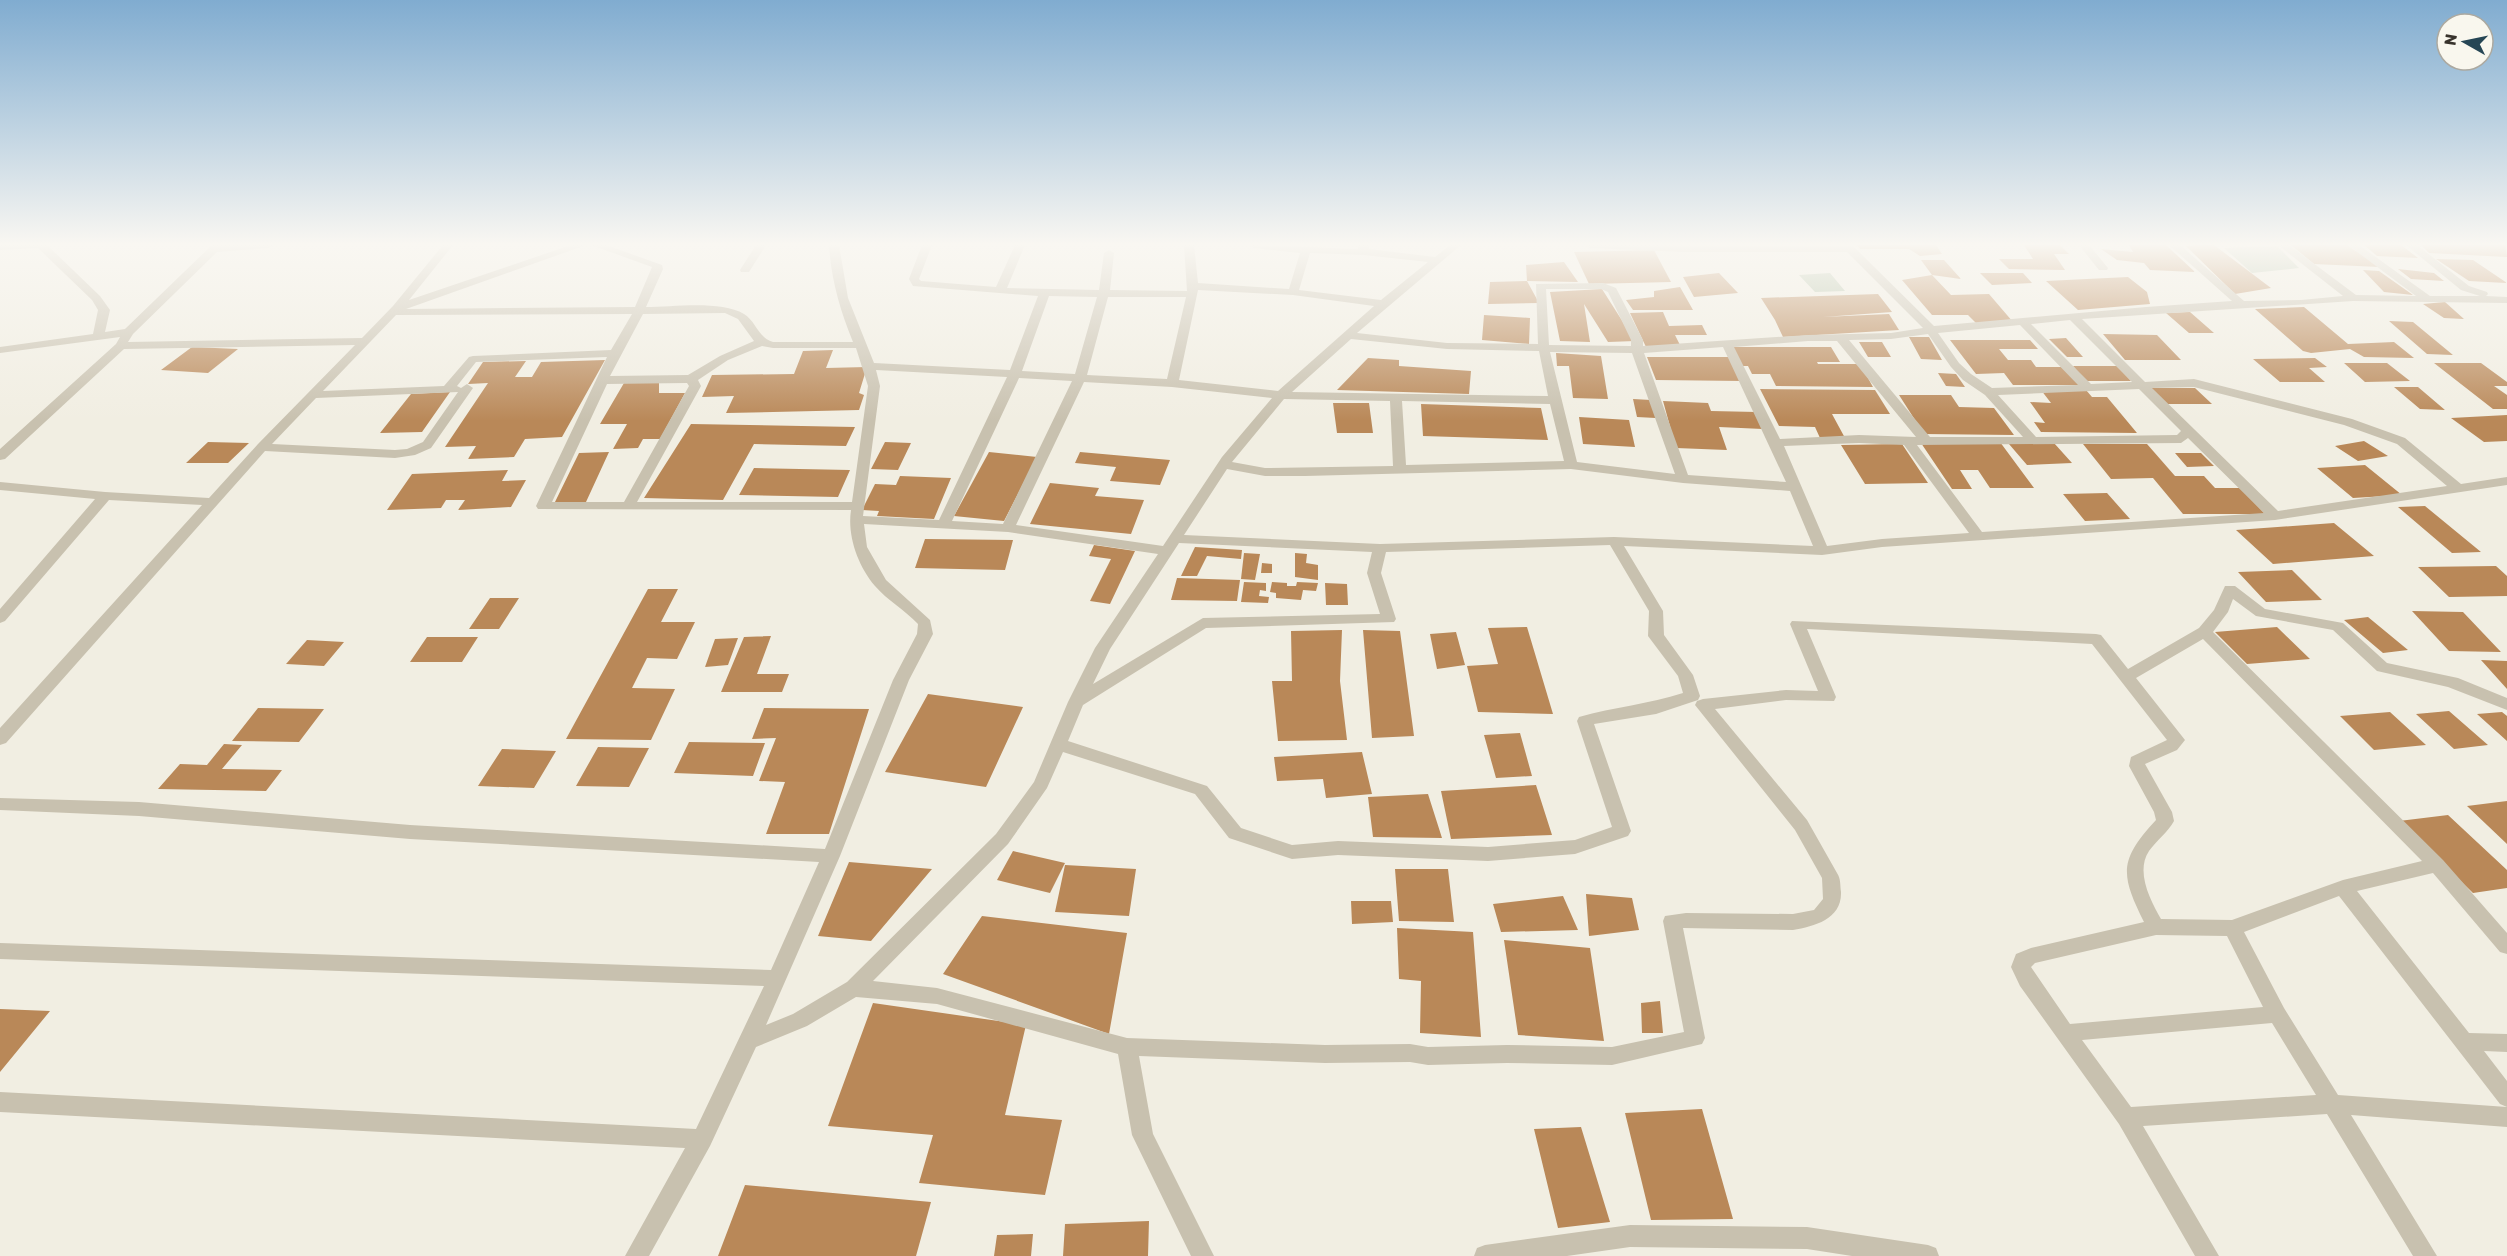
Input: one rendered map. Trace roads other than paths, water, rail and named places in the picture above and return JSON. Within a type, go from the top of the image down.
[{"type":"street","points":[[98,336],[104,310],[100,304]]},
{"type":"street","points":[[0,456],[121,346],[128,332],[157,304]]},
{"type":"street","points":[[0,739],[262,447],[401,304]]},
{"type":"street","points":[[396,310],[414,304]]},
{"type":"street","points":[[642,304],[615,353],[543,506],[628,506],[857,513],[944,524],[1008,528],[1169,545],[1380,548],[1614,541],[1822,550],[1882,543],[2274,516],[2507,481]]},
{"type":"street","points":[[636,1256],[702,1139],[749,1041],[831,856],[901,680],[925,634],[925,623],[880,584],[860,547],[857,513],[874,386],[871,366],[860,345],[845,304]]},
{"type":"street","points":[[944,524],[1015,373],[1041,304]]},
{"type":"street","points":[[1008,528],[1080,377],[1101,304]]},
{"type":"street","points":[[1172,383],[1190,304]]},
{"type":"street","points":[[749,1041],[800,1020],[854,988],[948,890],[1002,839],[1041,784],[1076,702],[1103,648],[1224,465],[1281,395],[1383,304]]},
{"type":"street","points":[[1541,304],[1544,348],[1571,465]]},
{"type":"street","points":[[1619,304],[1637,340],[1637,350],[1683,479]]},
{"type":"street","points":[[1905,304],[1931,330],[1955,365],[1967,377],[1989,392],[2033,441]]},
{"type":"street","points":[[1347,335],[1448,346],[1637,350],[1840,337],[1891,336],[1931,330],[2073,317],[2264,304]]},
{"type":"street","points":[[396,310],[727,310],[742,317],[761,342]]},
{"type":"street","points":[[2073,317],[2274,516]]},
{"type":"street","points":[[2024,323],[2086,386]]},
{"type":"street","points":[[0,350],[128,332]]},
{"type":"street","points":[[1840,337],[1926,441]]},
{"type":"street","points":[[121,346],[365,341]]},
{"type":"street","points":[[602,380],[691,379],[724,358],[761,342],[773,345],[860,345]]},
{"type":"street","points":[[1727,344],[1776,443],[1822,550]]},
{"type":"street","points":[[447,389],[473,359],[615,353]]},
{"type":"street","points":[[871,366],[1172,383],[1281,395],[1555,400]]},
{"type":"street","points":[[628,506],[695,386],[691,379]]},
{"type":"street","points":[[1989,392],[2086,386],[2194,384],[2348,422],[2401,441],[2459,489]]},
{"type":"street","points":[[262,447],[410,452],[427,445],[467,388],[313,395]]},
{"type":"street","points":[[1396,398],[1400,470]]},
{"type":"street","points":[[1776,443],[1859,439],[2033,441],[2181,439],[2188,431]]},
{"type":"street","points":[[1908,441],[1978,536]]},
{"type":"street","points":[[1224,465],[1265,472],[1571,465],[1683,479],[1795,487]]},
{"type":"street","points":[[0,486],[105,496],[212,502]]},
{"type":"street","points":[[0,618],[105,496]]},
{"type":"street","points":[[1058,744],[1201,790],[1235,833],[1292,852],[1338,848],[1488,854],[1575,848],[1622,831],[1584,721],[1606,715],[1656,708],[1692,696],[1685,675],[1656,636],[1656,611],[1614,541]]},
{"type":"street","points":[[1076,702],[1203,623],[1389,619],[1374,573],[1380,548]]},
{"type":"street","points":[[2126,677],[2204,632],[2221,612],[2230,589],[2261,613],[2338,626],[2382,667],[2452,682],[2507,704]]},
{"type":"street","points":[[854,988],[937,996],[1127,1047],[1325,1054],[1410,1053],[1428,1056],[1507,1054],[1612,1056],[1695,1038],[1672,921],[1687,919],[1761,923],[1803,921],[1820,916],[1832,900],[1831,878],[1801,825],[1704,705],[1786,695],[1828,697],[1797,624],[2096,639],[2177,740],[2171,746],[2137,761],[2137,766],[2163,812],[2165,821],[2138,855],[2136,879],[2143,901],[2156,927]]},
{"type":"street","points":[[2204,632],[2437,865],[2507,946]]},
{"type":"street","points":[[0,804],[139,809],[410,832],[831,856]]},
{"type":"street","points":[[2208,1256],[2126,1118],[2027,980],[2021,967],[2023,960],[2156,927],[2233,928],[2343,887],[2437,865]]},
{"type":"street","points":[[2343,887],[2507,1097]]},
{"type":"street","points":[[2233,928],[2277,1014],[2426,1256]]},
{"type":"street","points":[[0,951],[778,978]]},
{"type":"street","points":[[2066,1033],[2277,1014]]},
{"type":"street","points":[[2465,1042],[2507,1042]]},
{"type":"street","points":[[1127,1047],[1143,1135],[1203,1256]]},
{"type":"street","points":[[0,1102],[702,1139]]},
{"type":"street","points":[[2126,1118],[2332,1104],[2507,1117]]},
{"type":"street","points":[[1485,1256],[1630,1236],[1807,1238],[1928,1256]]}]
